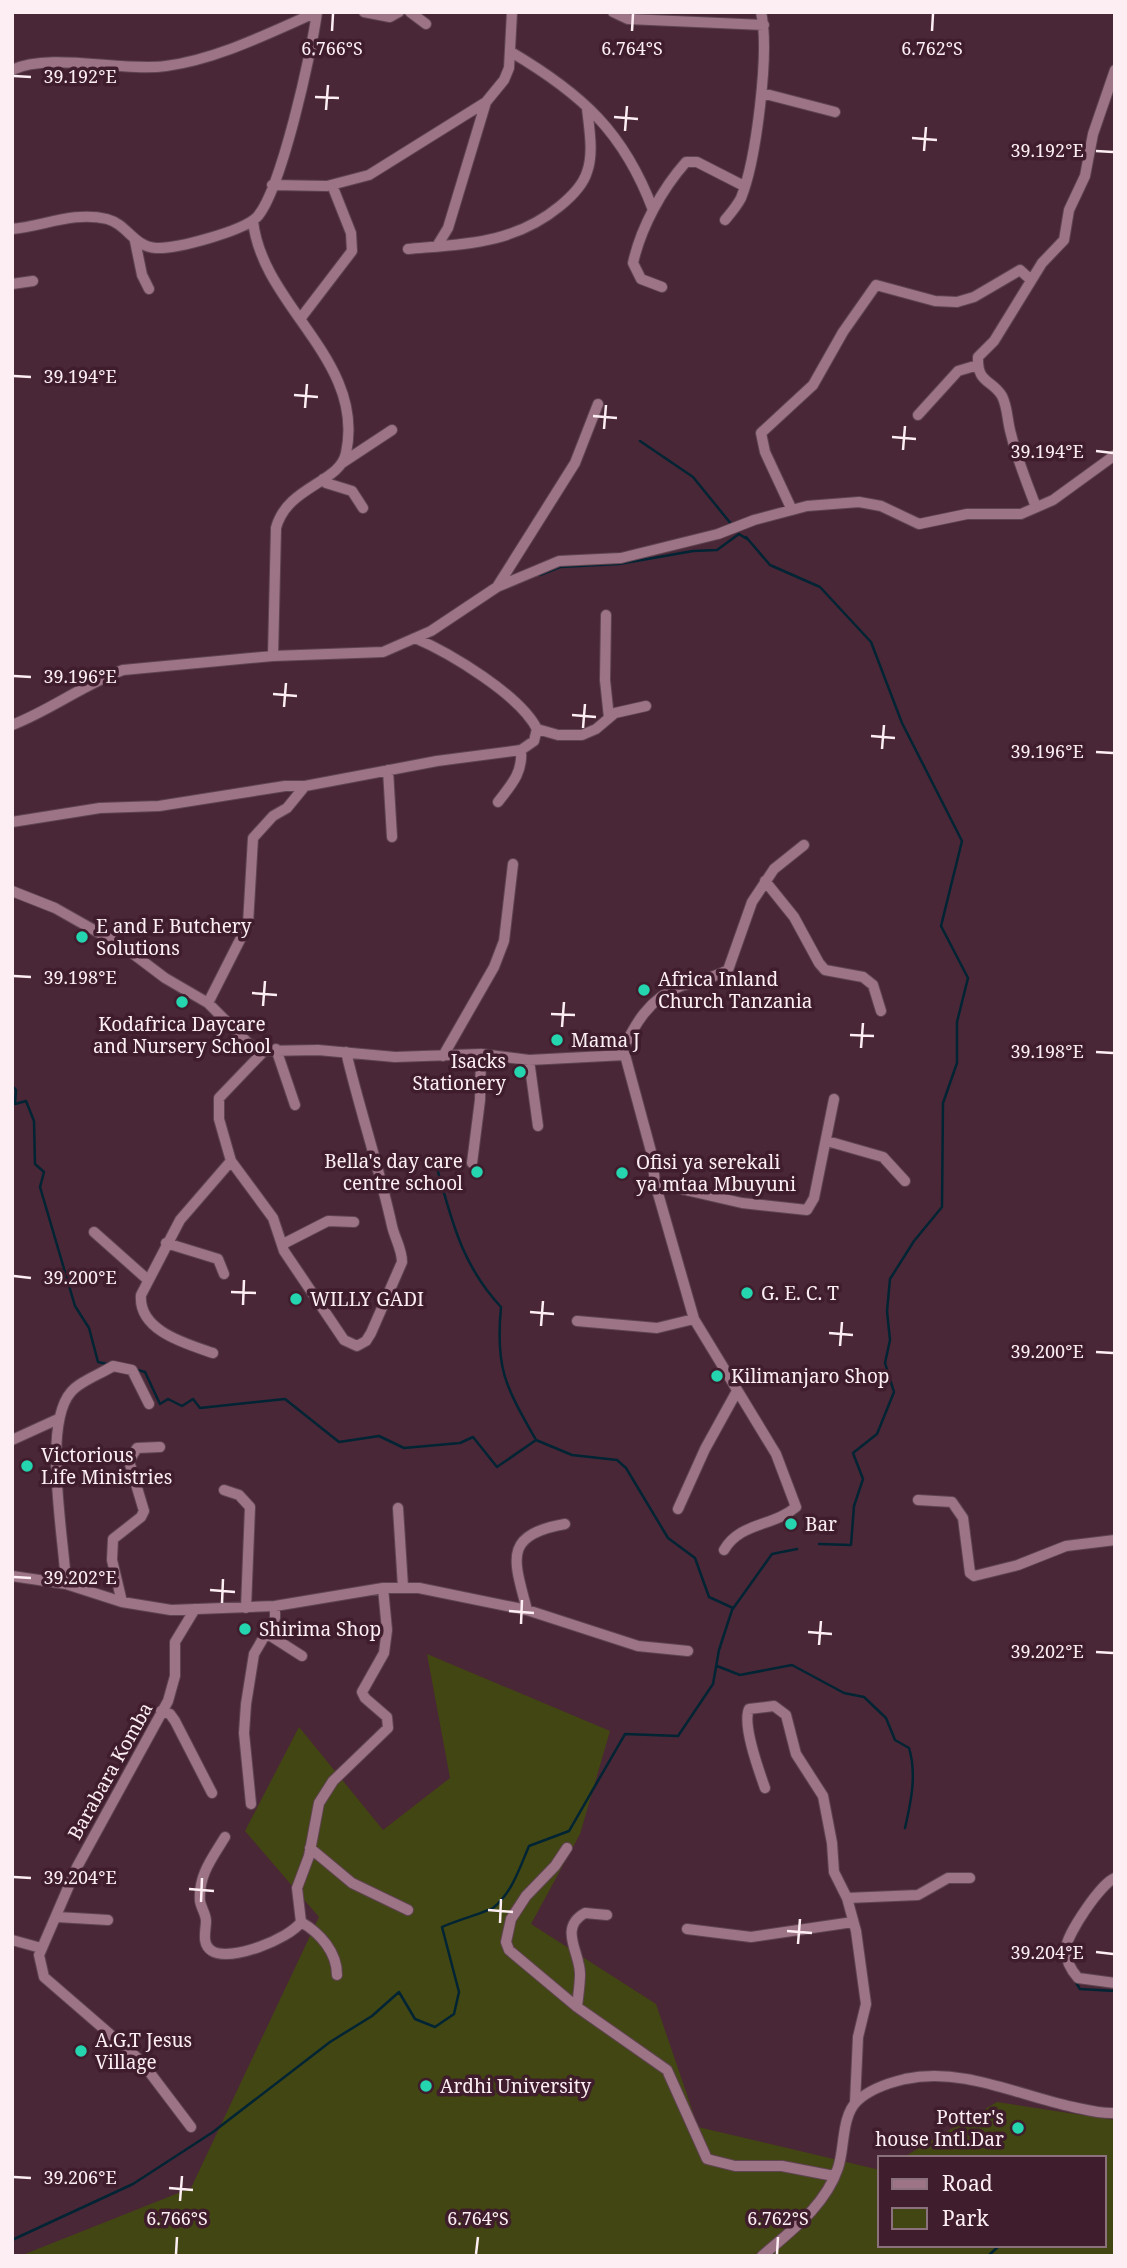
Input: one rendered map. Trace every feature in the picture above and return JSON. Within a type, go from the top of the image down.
[{"type":"street","points":[[12,70],[35,64],[163,66],[184,63],[258,37],[317,12]]},
{"type":"street","points":[[12,229],[73,217],[89,217],[118,224],[135,241],[147,247],[167,248],[243,227],[253,221],[265,204],[272,185],[312,51],[317,12]]},
{"type":"street","points":[[364,12],[390,17],[399,12]]},
{"type":"street","points":[[410,12],[426,24]]},
{"type":"street","points":[[272,185],[332,186],[386,167],[486,102],[504,80],[511,52],[512,12]]},
{"type":"street","points":[[613,12],[628,19],[764,25]]},
{"type":"street","points":[[725,220],[740,200],[762,93],[764,25],[761,12]]},
{"type":"street","points":[[511,52],[553,78],[587,107],[627,152],[653,210]]},
{"type":"street","points":[[1036,507],[1010,433],[1003,398],[997,390],[984,382],[978,365],[980,353],[995,341],[1031,280],[1064,240],[1069,210],[1085,176],[1093,134],[1115,70]]},
{"type":"street","points":[[762,93],[835,111]]},
{"type":"street","points":[[437,246],[448,228],[486,102]]},
{"type":"street","points":[[408,248],[469,245],[516,234],[540,222],[569,199],[583,182],[590,161],[587,107]]},
{"type":"street","points":[[662,286],[641,279],[633,263],[653,210],[686,162],[697,162],[744,186]]},
{"type":"street","points":[[300,319],[352,251],[351,233],[332,186]]},
{"type":"street","points":[[253,221],[267,270],[325,356],[344,398],[348,433],[342,463]]},
{"type":"street","points":[[135,241],[142,275],[149,289]]},
{"type":"street","points":[[792,510],[765,452],[761,433],[813,385],[843,332],[876,285],[944,303],[974,297],[1020,270],[1031,280]]},
{"type":"street","points":[[12,284],[33,281]]},
{"type":"street","points":[[918,415],[958,371],[978,365]]},
{"type":"street","points":[[497,587],[575,463],[598,404]]},
{"type":"street","points":[[273,656],[276,528],[279,516],[299,493],[392,429]]},
{"type":"street","points":[[12,725],[55,707],[101,678],[123,670],[273,656],[383,652],[431,631],[497,587],[559,561],[621,558],[792,510],[859,502],[881,506],[919,524],[967,514],[1010,516],[1036,507],[1076,485],[1115,455]]},
{"type":"street","points":[[323,479],[326,483],[352,491],[363,508]]},
{"type":"street","points":[[606,615],[605,680],[609,718]]},
{"type":"street","points":[[415,638],[462,661],[526,713],[537,729],[558,735],[582,735],[596,729],[615,713],[646,706]]},
{"type":"street","points":[[12,822],[100,808],[159,806],[285,786],[305,786],[388,770],[521,750],[534,741],[537,729]]},
{"type":"street","points":[[498,802],[517,778],[522,762],[521,750]]},
{"type":"street","points":[[388,770],[392,837]]},
{"type":"street","points":[[208,1003],[248,924],[252,840],[305,786]]},
{"type":"street","points":[[621,1054],[637,1020],[656,1001],[679,987],[727,970],[752,902],[781,862],[804,845]]},
{"type":"street","points":[[443,1056],[494,967],[504,941],[513,864]]},
{"type":"street","points":[[765,881],[794,917],[825,970],[863,977],[873,985],[881,1011]]},
{"type":"street","points":[[12,891],[97,931],[165,978],[208,1003],[249,1044],[270,1050],[346,1052],[395,1057],[481,1054],[529,1060],[567,1060],[621,1054]]},
{"type":"street","points":[[270,1050],[295,1105]]},
{"type":"street","points":[[270,1050],[219,1098],[219,1119],[231,1161],[273,1218],[285,1254],[344,1340],[356,1346],[366,1341],[402,1262],[402,1254],[393,1230],[373,1144],[351,1078],[346,1052]]},
{"type":"street","points":[[472,1163],[481,1100],[481,1054]]},
{"type":"street","points":[[621,1054],[630,1068],[655,1182],[694,1319],[776,1454],[796,1507],[788,1514],[736,1532],[724,1549]]},
{"type":"street","points":[[529,1060],[538,1126]]},
{"type":"street","points":[[655,1182],[742,1203],[807,1210],[814,1198],[834,1099]]},
{"type":"street","points":[[827,1141],[883,1157],[905,1181]]},
{"type":"street","points":[[213,1353],[176,1340],[150,1320],[141,1302],[148,1280],[166,1243],[195,1200],[231,1161]]},
{"type":"street","points":[[283,1244],[328,1221],[354,1222]]},
{"type":"street","points":[[94,1232],[148,1280]]},
{"type":"street","points":[[166,1243],[218,1259],[225,1274]]},
{"type":"street","points":[[577,1321],[657,1328],[694,1319]]},
{"type":"street","points":[[66,1584],[56,1464],[58,1419],[71,1391],[113,1366],[132,1370],[149,1404]]},
{"type":"street","points":[[678,1509],[705,1449],[737,1391]]},
{"type":"street","points":[[12,1440],[58,1419]]},
{"type":"street","points":[[122,1602],[112,1560],[113,1539],[141,1517],[144,1511],[129,1461],[137,1448],[160,1447]]},
{"type":"street","points":[[224,1490],[239,1495],[250,1507],[246,1608]]},
{"type":"street","points":[[918,1500],[952,1502],[959,1510],[963,1518],[970,1573],[974,1576],[1018,1565],[1066,1546],[1115,1540]]},
{"type":"street","points":[[398,1508],[403,1587]]},
{"type":"street","points":[[527,1610],[517,1574],[519,1547],[535,1530],[565,1524]]},
{"type":"street","points":[[12,1576],[66,1584],[122,1602],[171,1610],[275,1606],[403,1587],[527,1610],[638,1646],[688,1651]]},
{"type":"street","points":[[301,1922],[297,1888],[310,1848],[314,1814],[329,1786],[388,1728],[387,1717],[365,1698],[362,1692],[384,1653],[387,1630],[383,1588]]},
{"type":"street","points":[[251,1804],[244,1733],[245,1711],[254,1654],[275,1618],[275,1606]]},
{"type":"street","name":"Barabara Komba","points":[[41,1948],[77,1867],[168,1701],[175,1675],[175,1642],[195,1609]]},
{"type":"street","points":[[266,1633],[302,1656]]},
{"type":"street","points":[[762,2256],[805,2219],[824,2198],[834,2176],[846,2124],[855,2102],[858,2037],[866,2004],[853,1922],[847,1898],[834,1872],[832,1843],[823,1796],[796,1754],[786,1716],[774,1706],[749,1709],[747,1726],[765,1788]]},
{"type":"street","points":[[161,1711],[170,1714],[175,1721],[212,1793]]},
{"type":"street","points":[[225,1837],[206,1866],[200,1891],[206,1921],[204,1936],[208,1946],[219,1953],[250,1950],[282,1938],[301,1922]]},
{"type":"street","points":[[310,1848],[352,1883],[408,1910]]},
{"type":"street","points":[[567,1848],[555,1866],[526,1896],[511,1919],[506,1942],[509,1950],[577,2007],[667,2070],[707,2159],[735,2166],[782,2166],[834,2176]]},
{"type":"street","points":[[847,1898],[918,1895],[947,1878],[970,1878]]},
{"type":"street","points":[[1115,1878],[1102,1886],[1066,1945],[1068,1961],[1078,1979],[1115,1983]]},
{"type":"street","points":[[577,2007],[580,1973],[571,1945],[573,1927],[585,1913],[607,1915]]},
{"type":"street","points":[[57,1917],[108,1920]]},
{"type":"street","points":[[301,1922],[311,1928],[332,1951],[337,1964],[337,1975]]},
{"type":"street","points":[[687,1929],[751,1937],[853,1922]]},
{"type":"street","points":[[12,1940],[41,1948],[39,1955],[44,1977],[142,2061],[191,2127]]},
{"type":"street","points":[[855,2102],[888,2083],[943,2075],[961,2076],[1052,2102],[1115,2113]]},
{"type":"green space","points":[[427,1654],[610,1731],[580,1834],[531,1924],[656,2004],[698,2127],[878,2170],[878,2247],[1106,2247],[1106,2156],[905,2156],[997,2102],[1115,2120],[1115,2256],[20,2256],[191,2188],[319,1917],[245,1831],[299,1727],[383,1830],[450,1778]]},
{"type":"waterway","points":[[640,441],[693,477],[732,525]]},
{"type":"waterway","points":[[540,575],[560,567],[619,564],[693,551],[717,550],[739,534],[747,539]]},
{"type":"waterway","points":[[746,537],[770,565],[820,587],[871,642],[902,723],[962,841],[941,926],[968,978],[957,1022],[957,1063],[943,1103],[942,1207],[914,1241],[890,1279],[887,1311],[890,1340],[885,1363],[894,1392],[877,1434],[853,1453],[863,1479],[854,1506],[851,1545],[819,1544]]},
{"type":"waterway","points":[[12,1086],[16,1090],[15,1104],[26,1101],[34,1121],[35,1164],[44,1172],[40,1187],[75,1306],[89,1328],[98,1362],[107,1364]]},
{"type":"waterway","points":[[435,1161],[452,1220],[466,1256],[501,1307],[500,1346],[505,1377],[536,1440]]},
{"type":"waterway","points":[[138,1370],[145,1372],[160,1404],[168,1399],[182,1406],[193,1399],[200,1408],[285,1399],[339,1442],[379,1436],[404,1448],[460,1443],[473,1437],[497,1467],[536,1440],[572,1455],[617,1460],[626,1468],[668,1538],[695,1558],[709,1597],[733,1608]]},
{"type":"waterway","points":[[12,2240],[133,2184],[213,2132],[330,2042],[372,2016],[399,1992],[415,2019],[435,2027],[454,2014],[459,1992],[442,1927],[493,1908],[510,1887],[529,1846],[569,1831],[625,1734],[678,1736],[713,1684],[719,1650],[732,1610],[772,1554],[797,1549]]},
{"type":"waterway","points":[[717,1666],[740,1675],[792,1665],[844,1693],[864,1697],[886,1718],[895,1740],[909,1748],[913,1778],[905,1828]]},
{"type":"waterway","points":[[1075,1981],[1080,1989],[1115,1991]]},
{"type":"waterway","points":[[988,2256],[998,2247]]},
{"type":"place","name":"E and E Butchery Solutions","points":[[82,937]]},
{"type":"place","name":"Africa Inland Church Tanzania","points":[[644,990]]},
{"type":"place","name":"Kodafrica Daycare and Nursery School","points":[[182,1002]]},
{"type":"place","name":"Mama J","points":[[557,1040]]},
{"type":"place","name":"Isacks Stationery","points":[[520,1072]]},
{"type":"place","name":"Bella's day care centre school","points":[[477,1172]]},
{"type":"place","name":"Ofisi ya serekali ya mtaa Mbuyuni","points":[[622,1173]]},
{"type":"place","name":"G. E. C. T","points":[[747,1293]]},
{"type":"place","name":"WILLY GADI","points":[[296,1299]]},
{"type":"place","name":"Kilimanjaro Shop","points":[[717,1376]]},
{"type":"place","name":"Victorious Life Ministries","points":[[27,1466]]},
{"type":"place","name":"Bar","points":[[791,1524]]},
{"type":"place","name":"Shirima Shop","points":[[245,1629]]},
{"type":"place","name":"A.G.T Jesus Village","points":[[81,2051]]},
{"type":"place","name":"Ardhi University","points":[[426,2086]]},
{"type":"place","name":"Potter's house Intl.Dar","points":[[1018,2128]]}]
